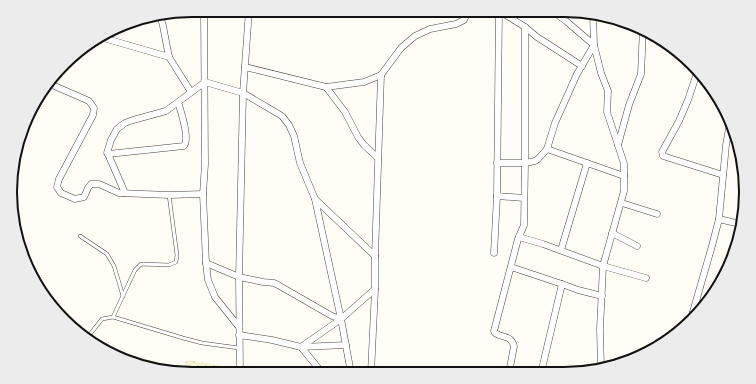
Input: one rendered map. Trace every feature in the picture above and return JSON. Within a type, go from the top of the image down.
[{"type":"street","points":[[204,17],[205,164],[203,194],[206,263],[208,280],[215,297],[239,327]]},
{"type":"street","points":[[240,367],[239,277],[243,93],[249,17]]},
{"type":"street","points":[[245,67],[326,87],[364,82],[381,74],[401,48],[415,36],[430,29],[456,24],[464,20],[465,17]]},
{"type":"street","points":[[494,253],[497,196],[498,17]]},
{"type":"street","points":[[508,17],[582,66]]},
{"type":"street","points":[[561,17],[594,45]]},
{"type":"street","points":[[161,19],[169,57],[191,92]]},
{"type":"street","points":[[593,19],[594,45],[601,73],[608,91],[607,112],[624,164],[624,191],[622,202],[603,266],[600,329],[601,363]]},
{"type":"street","points":[[510,367],[514,346],[513,342],[510,338],[495,334],[494,331],[519,237],[524,227],[525,27]]},
{"type":"street","points":[[618,146],[629,105],[640,74],[642,36]]},
{"type":"street","points":[[106,39],[169,57]]},
{"type":"street","points":[[497,163],[525,163],[537,160],[547,149],[555,123],[577,74],[594,45]]},
{"type":"street","points":[[371,367],[381,74]]},
{"type":"street","points":[[696,77],[679,121],[662,154],[663,156],[723,175]]},
{"type":"street","points":[[125,193],[107,153],[111,140],[117,129],[125,123],[133,120],[166,111],[205,82]]},
{"type":"street","points":[[205,82],[243,93],[282,116],[289,126],[294,136],[300,163],[315,199],[350,367]]},
{"type":"street","points":[[53,85],[89,101],[94,108],[93,115],[59,179],[57,187],[61,193],[75,199],[84,197],[91,184],[99,184],[119,193],[169,195],[203,194]]},
{"type":"street","points":[[326,87],[345,112],[358,137],[378,158]]},
{"type":"street","points":[[108,154],[184,146],[186,143],[186,134],[178,102]]},
{"type":"street","points":[[694,310],[719,219],[728,131]]},
{"type":"street","points":[[547,149],[624,176]]},
{"type":"street","points":[[561,250],[587,163]]},
{"type":"street","points":[[497,196],[524,198]]},
{"type":"street","points":[[315,199],[375,256]]},
{"type":"street","points":[[622,202],[657,214]]},
{"type":"street","points":[[719,219],[737,223]]},
{"type":"street","points":[[612,233],[637,246]]},
{"type":"street","points":[[519,237],[561,250],[603,266],[646,278]]},
{"type":"street","points":[[206,263],[239,277],[274,283],[332,316],[341,319]]},
{"type":"street","points":[[511,267],[578,290],[602,296]]},
{"type":"street","points":[[542,367],[562,284]]},
{"type":"street","points":[[300,347],[341,319],[375,289]]},
{"type":"street","points":[[239,335],[272,340],[300,347],[346,345]]},
{"type":"street","points":[[300,347],[317,367]]},
{"type":"lane","points":[[114,318],[135,270],[140,264],[169,265],[176,262],[177,255],[169,195]]},
{"type":"lane","points":[[80,236],[107,254],[114,266],[123,296]]},
{"type":"lane","points":[[91,335],[102,319],[114,318],[202,343],[240,348]]},
{"type":"shaded area","points":[[187,360],[227,367],[192,367],[183,367]]}]
